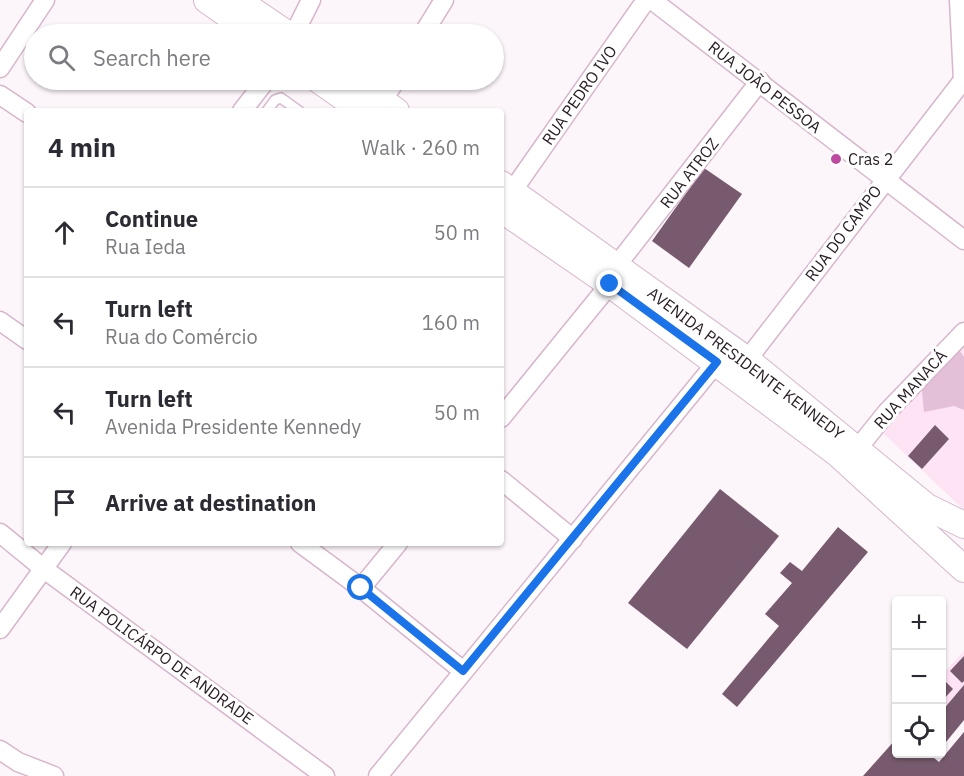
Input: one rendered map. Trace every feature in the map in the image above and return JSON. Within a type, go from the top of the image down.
[{"type":"main road","points":[[207,0],[242,24]]},
{"type":"main road","points":[[237,0],[272,24]]},
{"type":"main road","points":[[341,90],[380,108]]},
{"type":"main road","points":[[361,90],[380,108]]},
{"type":"main road","name":"AVENIDA PRESIDENTE KENNEDY","points":[[504,198],[613,275],[747,360],[858,448],[927,507],[964,525]]},
{"type":"main road","name":"AVENIDA PRESIDENTE KENNEDY","points":[[613,275],[717,362],[837,453],[964,569]]},
{"type":"main road","name":"AVENIDA PRESIDENTE KENNEDY","points":[[927,507],[930,515],[964,547]]},
{"type":"street","points":[[29,24],[45,0]]},
{"type":"street","points":[[299,24],[311,0]]},
{"type":"street","points":[[429,24],[444,0]]},
{"type":"street","name":"RUA PEDRO IVO","points":[[504,198],[646,0]]},
{"type":"street","name":"RUA JOÃO PESSOA","points":[[652,0],[760,81],[883,180],[964,240]]},
{"type":"street","points":[[959,0],[963,80]]},
{"type":"street","points":[[0,68],[24,32]]},
{"type":"street","name":"RUA DO CAMPO","points":[[747,360],[883,180],[963,80]]},
{"type":"street","name":"RUA ATROZ","points":[[504,414],[760,81]]},
{"type":"street","points":[[244,108],[258,90]]},
{"type":"street","points":[[380,108],[390,90]]},
{"type":"street","points":[[0,95],[24,111]]},
{"type":"street","points":[[0,321],[24,338]]},
{"type":"street","name":"RUA MANACÁ","points":[[858,448],[887,412],[964,332]]},
{"type":"street","points":[[378,776],[717,362]]},
{"type":"street","points":[[504,482],[573,539]]},
{"type":"street","name":"RUA POLICÁRPO DE ANDRADE","points":[[0,533],[44,569],[325,776]]},
{"type":"street","points":[[0,629],[60,546]]},
{"type":"street","points":[[304,546],[361,588],[463,671]]},
{"type":"street","points":[[361,588],[396,546]]},
{"type":"street","points":[[0,750],[18,762],[54,776]]},
{"type":"lane","points":[[269,108],[274,100],[281,98],[295,108]]},
{"type":"shaded area","points":[[964,334],[964,510],[881,431],[893,421],[917,384]]},
{"type":"shaded area","points":[[957,347],[964,357],[964,410],[954,406],[924,412],[921,380]]},
{"type":"shaded area","points":[[964,651],[964,720],[946,742],[946,704],[946,671]]},
{"type":"building","points":[[704,168],[742,194],[689,268],[652,241]]},
{"type":"building","points":[[935,425],[949,439],[922,469],[908,456]]},
{"type":"building","points":[[720,489],[779,536],[687,649],[628,603]]},
{"type":"building","points":[[838,527],[868,552],[737,707],[722,694],[779,626],[765,614],[792,583],[780,573],[790,562],[802,571]]},
{"type":"building","points":[[964,656],[964,681],[962,683],[950,671]]},
{"type":"building","points":[[946,682],[953,689],[946,697]]},
{"type":"building","points":[[964,685],[964,720],[946,742],[946,706]]},
{"type":"building","points":[[964,732],[964,776],[863,776],[892,743],[892,758],[934,758],[939,762],[942,758],[946,758],[946,754]]},
{"type":"place","name":"Cras 2","points":[[836,159]]},
{"type":"route","points":[[361,588],[463,671],[515,611],[717,362],[610,284]]}]
